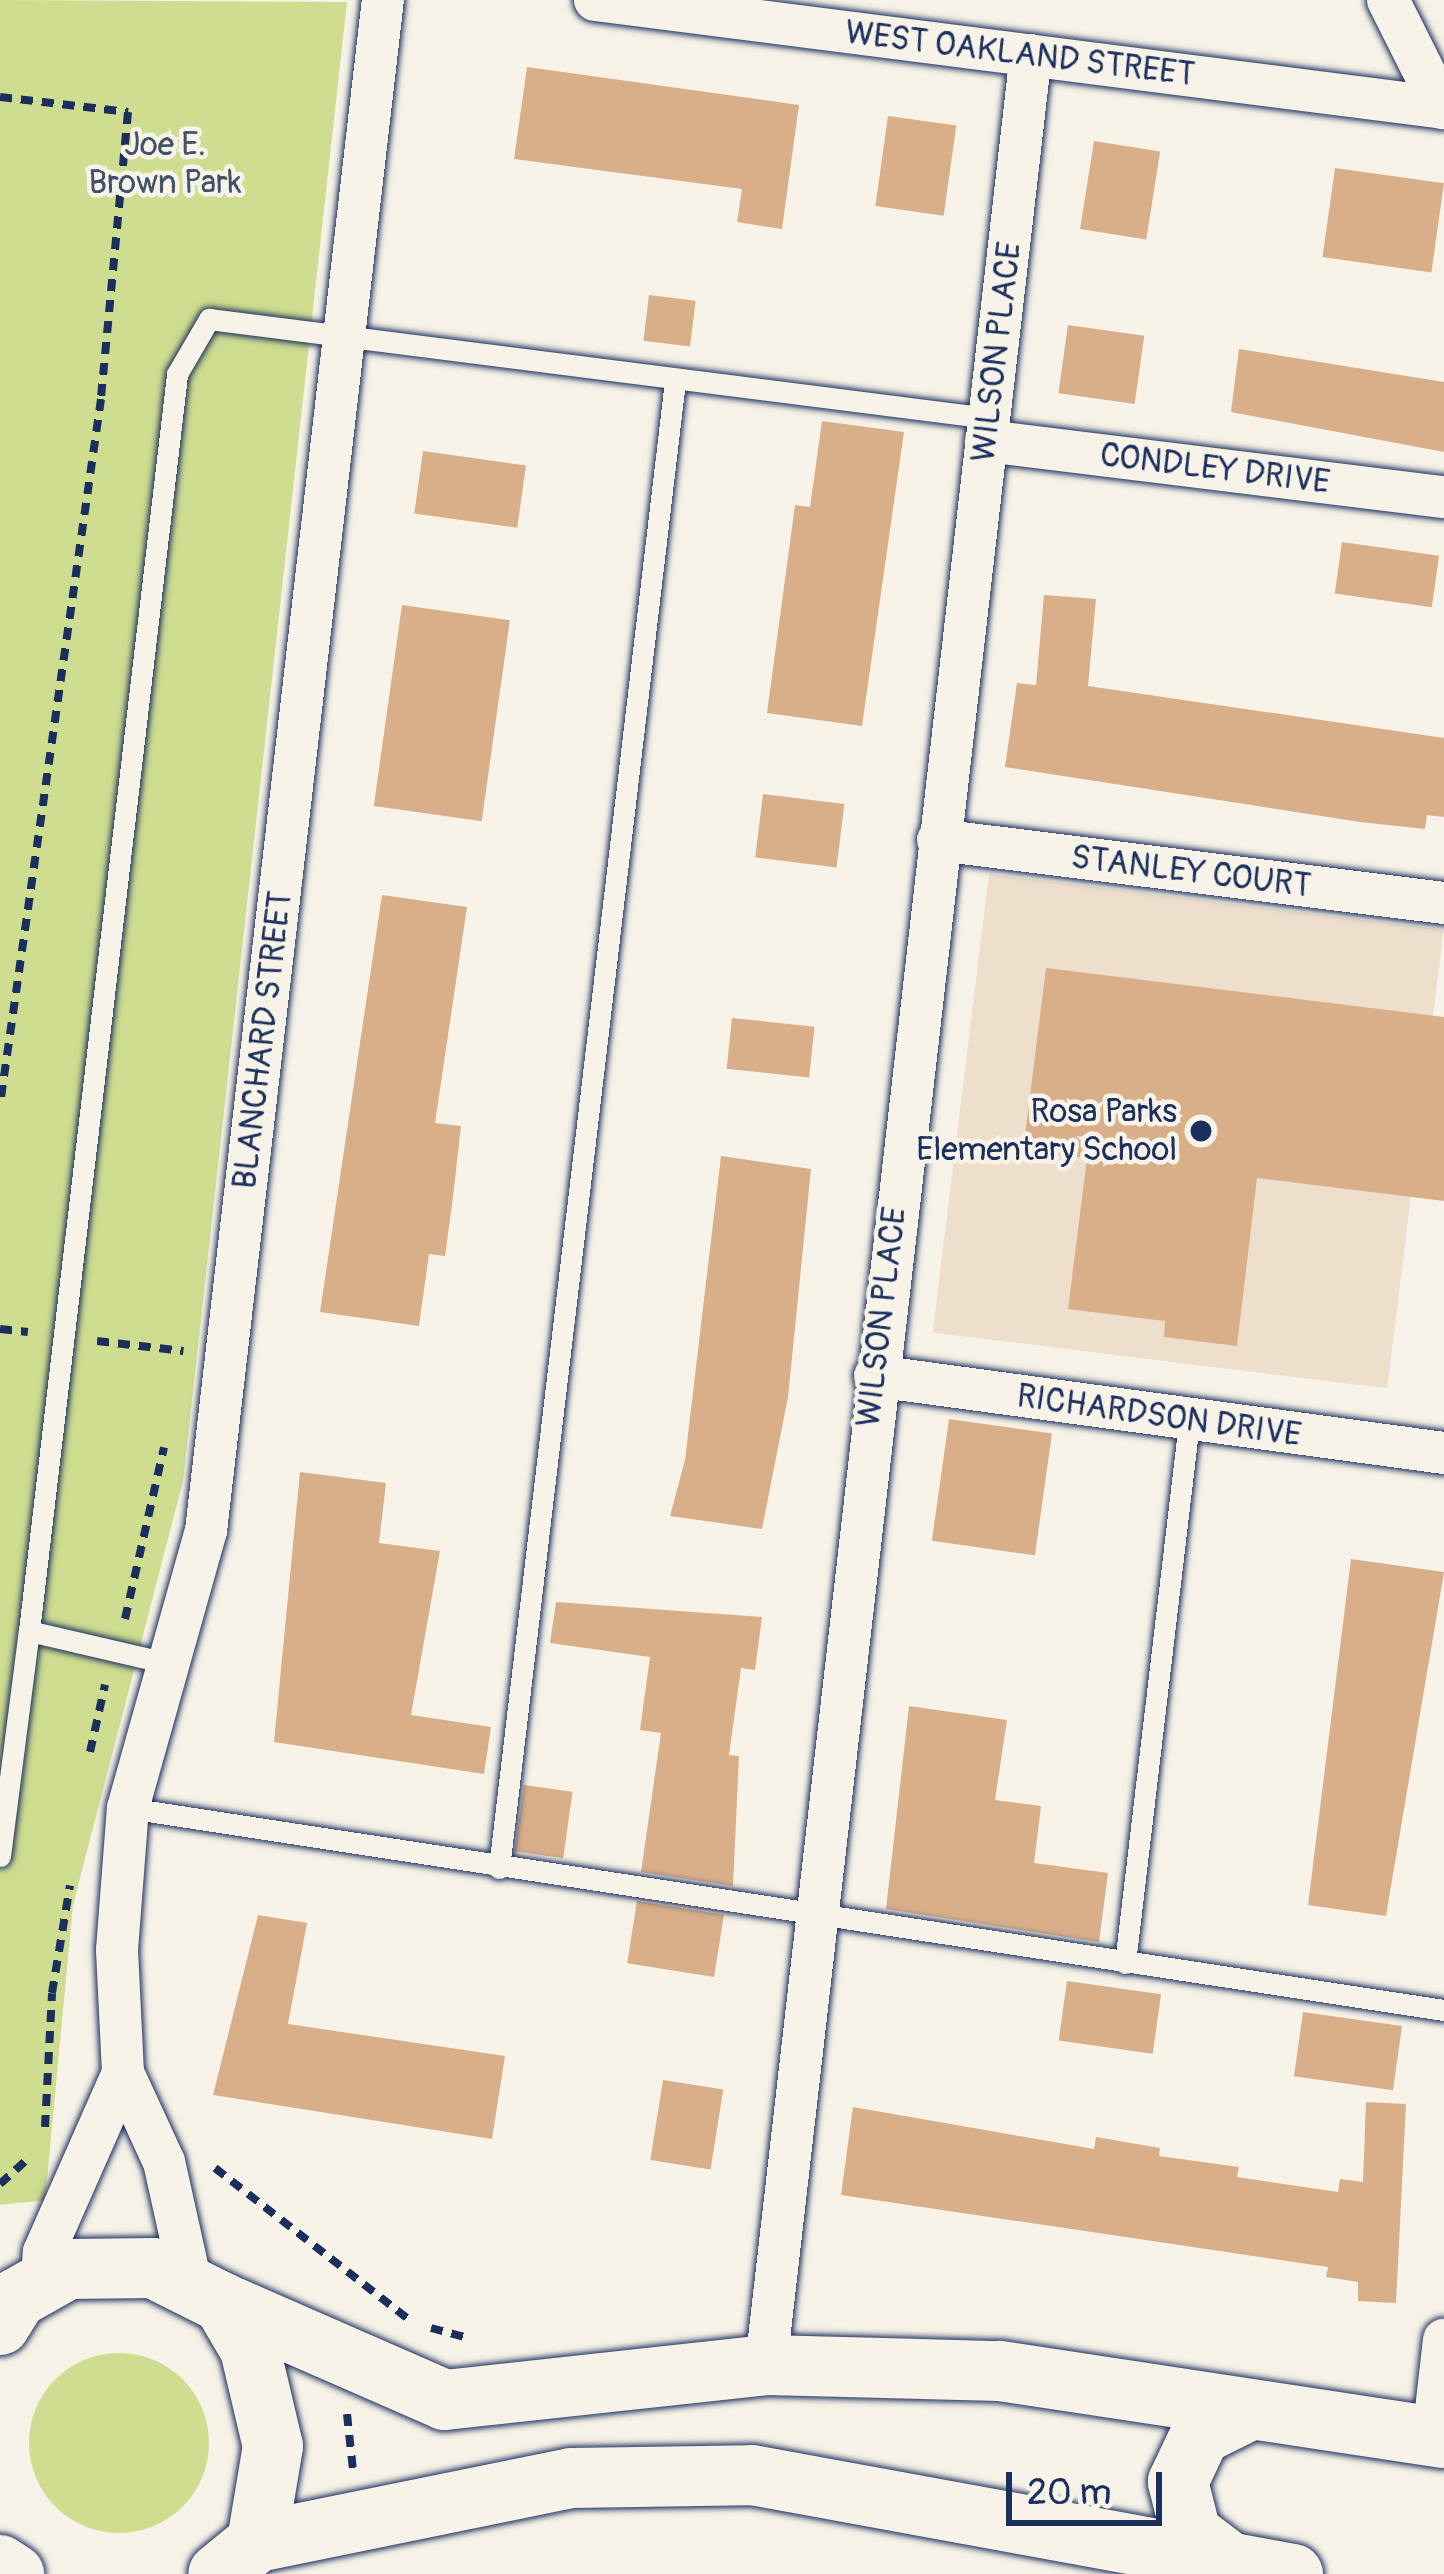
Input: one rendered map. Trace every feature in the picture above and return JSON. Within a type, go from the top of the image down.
[{"type":"main road","points":[[18,2295],[112,2265],[206,2291],[367,2371],[445,2400],[766,2365],[1000,2371],[1246,2412],[1438,2437]]},
{"type":"main road","points":[[206,2291],[267,2400],[273,2446],[244,2561]]},
{"type":"main road","points":[[1232,2564],[1191,2533],[1178,2482],[1200,2435],[1246,2412]]},
{"type":"main road","points":[[244,2561],[370,2519],[571,2478],[752,2475],[1293,2574]]},
{"type":"main road","points":[[0,2565],[14,2574]]},
{"type":"street","name":"BLANCHARD STREET","points":[[123,2073],[117,1950],[128,1808],[206,1532],[383,0]]},
{"type":"street","name":"WEST OAKLAND STREET","points":[[595,0],[1443,108]]},
{"type":"street","points":[[1388,0],[1443,108]]},
{"type":"street","name":"WILSON PLACE","points":[[766,2365],[812,1913],[1031,55]]},
{"type":"street","name":"CONDLEY DRIVE","points":[[987,430],[1444,497]]},
{"type":"street","name":"STANLEY COURT","points":[[938,840],[1444,903]]},
{"type":"street","name":"RICHARDSON DRIVE","points":[[875,1376],[1444,1453]]},
{"type":"street","points":[[123,2073],[164,2162],[206,2291]]},
{"type":"street","points":[[18,2295],[44,2252],[123,2073]]},
{"type":"street","points":[[1438,2437],[1444,2340]]},
{"type":"lane","points":[[0,1856],[178,374],[209,319],[675,380],[987,430]]},
{"type":"lane","points":[[499,1868],[675,380]]},
{"type":"lane","points":[[1125,1964],[1189,1422]]},
{"type":"lane","points":[[29,1631],[167,1664]]},
{"type":"lane","points":[[128,1808],[1444,2010]]},
{"type":"path","points":[[0,97],[128,112],[101,399],[0,1104]]},
{"type":"path","points":[[0,1329],[32,1333]]},
{"type":"path","points":[[86,1340],[184,1351]]},
{"type":"path","points":[[204,2149],[218,2173],[400,2311]]},
{"type":"path","points":[[367,2371],[345,2420],[370,2519]]},
{"type":"shaded area","name":"Rosa Parks Elementary School","points":[[989,874],[1444,930],[1387,1388],[933,1333]]},
{"type":"green space","name":"Joe E. Brown Park","points":[[0,0],[347,2],[183,1481],[73,1905],[45,2200],[0,2205]]},
{"type":"green space","points":[[119,2353],[153,2360],[182,2380],[202,2409],[209,2443],[202,2477],[182,2506],[153,2526],[119,2533],[85,2526],[56,2506],[36,2477],[29,2443],[36,2409],[56,2380],[85,2360]]},
{"type":"building","points":[[527,67],[799,105],[782,229],[737,222],[742,189],[514,159]]},
{"type":"building","points":[[888,116],[956,126],[944,216],[875,206]]},
{"type":"building","points":[[1094,141],[1160,151],[1146,239],[1080,229]]},
{"type":"building","points":[[1335,168],[1444,183],[1431,272],[1322,257]]},
{"type":"building","points":[[649,295],[696,301],[690,346],[643,341]]},
{"type":"building","points":[[1068,325],[1144,336],[1135,404],[1058,393]]},
{"type":"building","points":[[1239,349],[1444,382],[1444,452],[1231,412]]},
{"type":"building","points":[[822,421],[904,432],[862,726],[767,713],[795,505],[810,507]]},
{"type":"building","points":[[423,451],[526,465],[517,528],[414,513]]},
{"type":"building","points":[[1342,542],[1439,556],[1432,607],[1335,593]]},
{"type":"building","points":[[1044,595],[1096,599],[1088,686],[1444,738],[1444,817],[1427,815],[1425,829],[1360,822],[1005,767],[1017,683],[1036,685]]},
{"type":"building","points":[[402,605],[510,620],[482,821],[374,806]]},
{"type":"building","points":[[763,794],[844,804],[837,868],[755,858]]},
{"type":"building","points":[[382,895],[467,907],[435,1123],[461,1126],[453,1197],[445,1256],[429,1254],[419,1326],[320,1312]]},
{"type":"building","points":[[1046,968],[1444,1017],[1444,1201],[1257,1178],[1237,1346],[1164,1337],[1165,1321],[1068,1309],[1087,1158],[1023,1151]]},
{"type":"building","points":[[732,1018],[815,1027],[809,1077],[727,1069]]},
{"type":"building","points":[[721,1156],[811,1169],[788,1397],[762,1529],[670,1516],[685,1460]]},
{"type":"building","points":[[949,1419],[1052,1433],[1035,1555],[932,1541]]},
{"type":"building","points":[[300,1472],[386,1483],[379,1543],[440,1551],[411,1715],[491,1727],[484,1774],[274,1742]]},
{"type":"building","points":[[1351,1559],[1444,1572],[1386,1916],[1308,1905]]},
{"type":"building","points":[[556,1602],[762,1617],[755,1670],[741,1668],[729,1755],[739,1756],[733,1886],[641,1872],[661,1733],[640,1730],[650,1657],[550,1643]]},
{"type":"building","points":[[909,1706],[1007,1720],[995,1800],[1041,1806],[1034,1863],[1108,1873],[1099,1942],[886,1909]]},
{"type":"building","points":[[524,1785],[573,1792],[563,1858],[515,1851]]},
{"type":"building","points":[[637,1901],[724,1915],[714,1977],[627,1963]]},
{"type":"building","points":[[258,1915],[307,1923],[288,2024],[505,2056],[492,2139],[213,2095]]},
{"type":"building","points":[[1067,1981],[1161,1994],[1153,2054],[1059,2040]]},
{"type":"building","points":[[1303,2012],[1402,2026],[1393,2090],[1294,2076]]},
{"type":"building","points":[[663,2080],[723,2090],[711,2170],[650,2160]]},
{"type":"building","points":[[1366,2102],[1406,2104],[1396,2303],[1358,2301],[1358,2282],[1326,2277],[1328,2267],[841,2195],[853,2107],[1094,2149],[1096,2137],[1160,2148],[1159,2156],[1239,2167],[1237,2177],[1338,2192],[1340,2179],[1363,2182]]},
{"type":"place","name":"Rosa Parks Elementary School","points":[[1201,1131]]}]
